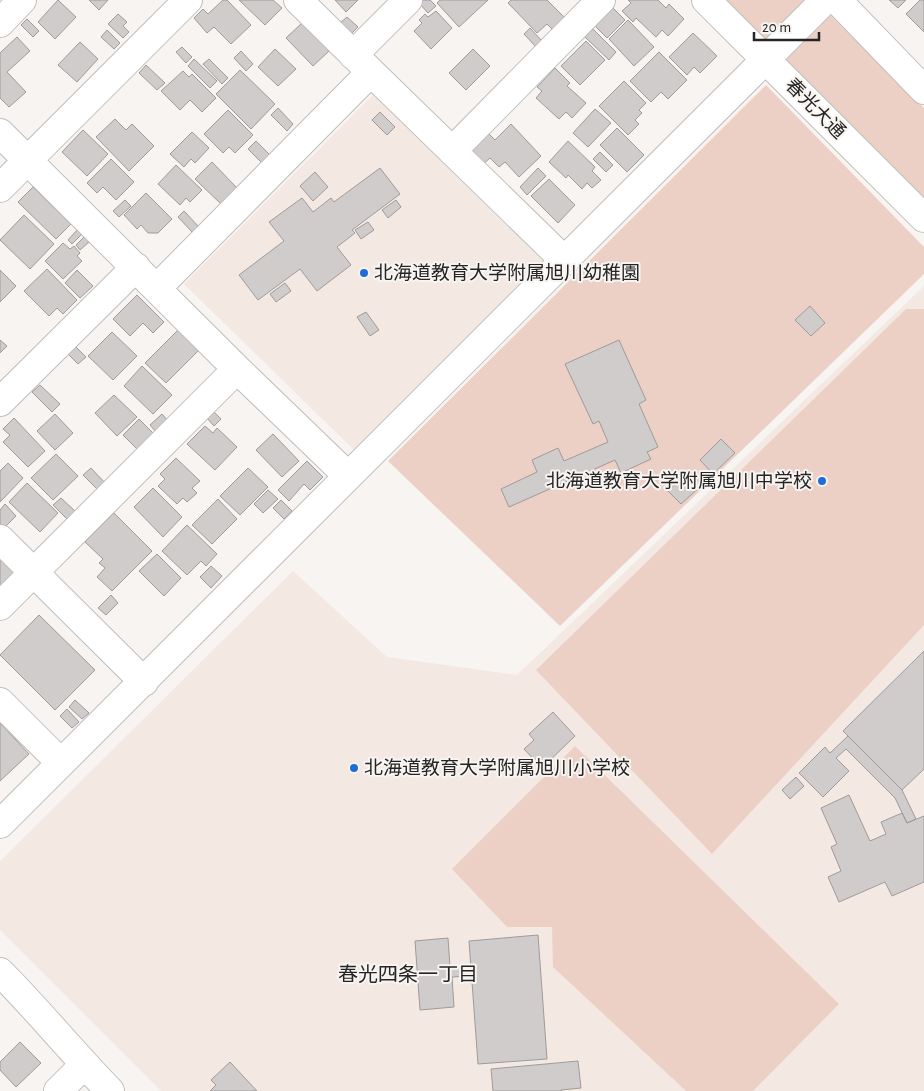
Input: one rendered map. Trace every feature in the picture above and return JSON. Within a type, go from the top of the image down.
[{"type":"street","points":[[0,23],[22,0]]},
{"type":"street","points":[[0,188],[188,0]]},
{"type":"street","points":[[298,0],[565,261]]},
{"type":"street","points":[[157,288],[362,64],[408,0]]},
{"type":"street","points":[[452,151],[601,0]]},
{"type":"street","name":"春光大通","points":[[706,0],[924,218]]},
{"type":"street","points":[[0,824],[825,0]]},
{"type":"street","points":[[837,0],[924,90]]},
{"type":"street","points":[[0,133],[237,369],[348,476]]},
{"type":"street","points":[[0,402],[136,267]]},
{"type":"street","points":[[0,606],[237,369]]},
{"type":"street","points":[[0,539],[144,682]]},
{"type":"street","points":[[0,702],[61,763]]},
{"type":"street","points":[[0,972],[110,1091]]},
{"type":"street","points":[[58,1091],[84,1065]]},
{"type":"shaded area","points":[[720,0],[815,0],[924,108],[924,204]]},
{"type":"shaded area","points":[[766,85],[924,247],[924,274],[560,626],[388,461]]},
{"type":"shaded area","name":"北海道教育大学附属旭川幼稚園","points":[[373,95],[543,261],[354,450],[184,284]]},
{"type":"shaded area","name":"北海道教育大学附属旭川小学校","points":[[924,286],[924,1091],[161,1091],[0,930],[0,861],[293,571],[387,657],[517,675]]},
{"type":"shaded area","name":"北海道教育大学附属旭川中学校","points":[[906,309],[924,309],[924,625],[712,854],[536,670]]},
{"type":"shaded area","points":[[575,746],[839,1004],[753,1091],[686,1091],[553,967],[552,927],[507,927],[452,869]]},
{"type":"building","points":[[58,0],[76,17],[55,39],[38,22]]},
{"type":"building","points":[[89,0],[108,0],[99,10]]},
{"type":"building","points":[[223,0],[227,0],[251,25],[231,44],[214,27],[207,33],[194,18],[203,9],[208,14]]},
{"type":"building","points":[[239,0],[273,0],[282,8],[265,25]]},
{"type":"building","points":[[335,0],[358,0],[346,12]]},
{"type":"building","points":[[419,0],[430,0],[436,6],[428,13],[418,2]]},
{"type":"building","points":[[440,0],[488,0],[459,27],[437,3]]},
{"type":"building","points":[[511,0],[547,0],[566,19],[554,31],[547,24],[537,33],[508,3]]},
{"type":"building","points":[[628,0],[658,0],[666,8],[669,4],[684,19],[668,36],[662,30],[656,37],[636,18],[633,22],[622,11],[631,3]]},
{"type":"building","points":[[889,0],[906,0],[898,8]]},
{"type":"building","points":[[920,0],[924,0],[924,32],[906,14]]},
{"type":"building","points":[[613,8],[625,20],[607,38],[595,26]]},
{"type":"building","points":[[436,11],[452,28],[431,49],[414,31],[422,23],[419,20],[425,14],[428,17]]},
{"type":"building","points":[[118,14],[127,22],[123,26],[129,32],[123,38],[108,24]]},
{"type":"building","points":[[347,17],[358,27],[351,34],[340,23]]},
{"type":"building","points":[[27,19],[39,31],[33,37],[21,25]]},
{"type":"building","points":[[628,20],[654,47],[634,66],[609,39]]},
{"type":"building","points":[[302,23],[329,51],[313,66],[286,38]]},
{"type":"building","points":[[530,28],[543,42],[537,48],[524,34]]},
{"type":"building","points":[[593,29],[616,52],[609,60],[585,37]]},
{"type":"building","points":[[107,30],[120,43],[114,49],[101,37]]},
{"type":"building","points":[[693,33],[717,56],[700,73],[694,67],[687,75],[669,57]]},
{"type":"building","points":[[17,37],[30,51],[7,72],[26,92],[9,107],[0,98],[0,53]]},
{"type":"building","points":[[586,41],[605,60],[580,85],[561,66]]},
{"type":"building","points":[[80,42],[98,59],[77,82],[58,65]]},
{"type":"building","points":[[182,47],[192,57],[186,63],[176,52]]},
{"type":"building","points":[[275,49],[296,69],[278,86],[258,67]]},
{"type":"building","points":[[473,49],[490,66],[466,90],[449,73]]},
{"type":"building","points":[[241,51],[253,64],[246,71],[234,58]]},
{"type":"building","points":[[659,52],[687,80],[668,99],[661,92],[651,102],[630,81]]},
{"type":"building","points":[[194,59],[217,81],[210,88],[188,66]]},
{"type":"building","points":[[209,59],[228,78],[222,84],[203,64]]},
{"type":"building","points":[[146,65],[165,83],[157,90],[139,73]]},
{"type":"building","points":[[555,68],[570,83],[567,86],[586,103],[572,118],[566,112],[559,119],[536,98],[542,91],[537,87]]},
{"type":"building","points":[[240,70],[275,104],[251,129],[216,94]]},
{"type":"building","points":[[183,71],[189,77],[192,74],[216,98],[202,112],[190,100],[180,110],[161,91]]},
{"type":"building","points":[[624,81],[646,103],[639,110],[642,113],[635,120],[639,124],[628,135],[599,106]]},
{"type":"building","points":[[278,108],[293,124],[287,131],[271,115]]},
{"type":"building","points":[[595,109],[611,123],[588,147],[573,133]]},
{"type":"building","points":[[228,110],[253,135],[235,153],[229,147],[223,153],[204,134]]},
{"type":"building","points":[[380,112],[395,127],[387,135],[372,120]]},
{"type":"building","points":[[115,119],[126,130],[132,124],[154,146],[129,171],[96,137]]},
{"type":"building","points":[[511,124],[541,156],[519,177],[505,162],[499,167],[490,158],[482,165],[470,153],[489,134],[495,140]]},
{"type":"building","points":[[617,128],[644,155],[627,172],[600,145]]},
{"type":"building","points":[[83,130],[108,154],[87,176],[62,152]]},
{"type":"building","points":[[192,132],[209,148],[195,163],[191,159],[184,167],[170,154]]},
{"type":"building","points":[[256,141],[271,156],[263,164],[248,149]]},
{"type":"building","points":[[568,141],[595,167],[592,171],[601,180],[592,188],[587,183],[582,189],[568,175],[566,178],[549,162]]},
{"type":"building","points":[[600,152],[613,165],[606,172],[593,159]]},
{"type":"building","points":[[111,159],[134,182],[116,200],[103,187],[97,193],[87,183]]},
{"type":"building","points":[[212,162],[237,188],[221,204],[195,179]]},
{"type":"building","points":[[176,165],[202,190],[190,202],[186,198],[180,205],[158,184]]},
{"type":"building","points":[[380,168],[400,194],[352,230],[355,233],[337,247],[351,265],[317,291],[300,269],[258,300],[239,275],[284,241],[269,222],[302,198],[313,212],[331,198],[334,202]]},
{"type":"building","points":[[538,168],[546,176],[527,195],[520,187]]},
{"type":"building","points":[[315,172],[328,187],[313,201],[300,186]]},
{"type":"building","points":[[549,179],[575,205],[558,223],[531,196]]},
{"type":"building","points":[[33,187],[71,224],[56,239],[18,202]]},
{"type":"building","points":[[146,193],[172,219],[158,233],[148,233],[141,225],[137,229],[124,215]]},
{"type":"building","points":[[125,200],[131,206],[119,217],[113,211]]},
{"type":"building","points":[[396,200],[401,207],[388,218],[382,210]]},
{"type":"building","points":[[184,211],[199,227],[193,233],[178,217]]},
{"type":"building","points":[[24,215],[54,244],[30,269],[0,240]]},
{"type":"building","points":[[368,222],[374,230],[361,239],[355,230]]},
{"type":"building","points":[[78,229],[83,233],[72,244],[68,240]]},
{"type":"building","points":[[85,236],[90,241],[80,250],[76,245]]},
{"type":"building","points":[[63,243],[70,249],[74,246],[80,253],[77,256],[82,261],[63,279],[45,261]]},
{"type":"building","points":[[47,269],[77,300],[63,314],[57,308],[49,316],[24,291]]},
{"type":"building","points":[[0,270],[16,286],[0,302]]},
{"type":"building","points":[[77,270],[93,286],[80,298],[65,283]]},
{"type":"building","points":[[285,283],[291,291],[276,302],[270,294]]},
{"type":"building","points":[[137,295],[164,322],[153,333],[143,323],[130,336],[113,319]]},
{"type":"building","points":[[810,306],[825,323],[811,336],[795,320]]},
{"type":"building","points":[[366,312],[379,330],[370,336],[357,317]]},
{"type":"building","points":[[178,330],[198,351],[166,383],[145,363]]},
{"type":"building","points":[[112,332],[137,356],[113,380],[88,356]]},
{"type":"building","points":[[0,340],[7,346],[0,353]]},
{"type":"building","points":[[619,340],[646,400],[639,404],[658,447],[647,452],[651,459],[621,473],[615,460],[509,507],[501,489],[537,472],[532,460],[558,448],[564,461],[608,442],[599,421],[593,424],[565,364]]},
{"type":"building","points":[[76,347],[86,357],[78,364],[68,354]]},
{"type":"building","points":[[142,366],[172,395],[153,414],[124,386]]},
{"type":"building","points":[[40,385],[60,404],[52,412],[32,392]]},
{"type":"building","points":[[114,395],[137,417],[117,436],[95,413]]},
{"type":"building","points":[[213,411],[221,419],[214,426],[206,417]]},
{"type":"building","points":[[55,414],[73,433],[55,450],[37,431]]},
{"type":"building","points":[[162,414],[168,421],[156,432],[150,425]]},
{"type":"building","points":[[14,418],[45,451],[28,467],[3,442],[10,435],[3,429]]},
{"type":"building","points":[[139,419],[153,433],[137,449],[123,435]]},
{"type":"building","points":[[205,426],[213,433],[217,428],[237,447],[215,470],[187,444]]},
{"type":"building","points":[[273,434],[299,461],[282,477],[256,450]]},
{"type":"building","points":[[721,439],[735,453],[713,474],[700,460]]},
{"type":"building","points":[[56,454],[78,476],[53,500],[31,478]]},
{"type":"building","points":[[176,458],[200,481],[192,488],[197,493],[187,502],[183,498],[177,504],[158,486],[165,479],[160,474]]},
{"type":"building","points":[[307,461],[323,477],[310,490],[304,484],[289,501],[278,490]]},
{"type":"building","points":[[8,463],[23,478],[0,502],[0,471]]},
{"type":"building","points":[[91,468],[107,485],[100,492],[83,475]]},
{"type":"building","points":[[248,468],[268,487],[240,515],[220,496]]},
{"type":"building","points":[[690,471],[702,485],[681,504],[668,491]]},
{"type":"building","points":[[27,483],[58,513],[40,532],[9,502]]},
{"type":"building","points":[[153,488],[182,517],[163,537],[134,507]]},
{"type":"building","points":[[268,490],[278,499],[263,513],[254,504]]},
{"type":"building","points":[[61,498],[76,512],[68,520],[53,505]]},
{"type":"building","points":[[218,499],[237,519],[212,544],[192,525]]},
{"type":"building","points":[[281,500],[292,511],[284,519],[273,508]]},
{"type":"building","points":[[5,504],[16,516],[4,528],[0,525],[0,510]]},
{"type":"building","points":[[114,513],[152,551],[112,591],[97,577],[105,568],[99,563],[103,559],[85,542]]},
{"type":"building","points":[[187,525],[217,554],[206,566],[201,561],[187,575],[162,551]]},
{"type":"building","points":[[157,554],[181,578],[164,596],[139,571]]},
{"type":"building","points":[[0,556],[16,572],[0,588]]},
{"type":"building","points":[[211,566],[222,576],[211,588],[200,577]]},
{"type":"building","points":[[111,595],[118,603],[106,615],[98,608]]},
{"type":"building","points":[[39,615],[95,670],[55,710],[0,655]]},
{"type":"building","points":[[924,651],[924,769],[902,790],[843,731]]},
{"type":"building","points":[[75,700],[89,713],[82,719],[69,707]]},
{"type":"building","points":[[67,709],[79,722],[72,728],[60,716]]},
{"type":"building","points":[[553,712],[575,736],[542,768],[524,749],[534,740],[529,734]]},
{"type":"building","points":[[0,723],[29,754],[0,781]]},
{"type":"building","points":[[848,736],[902,790],[916,819],[907,823],[895,798],[846,749],[836,758],[849,771],[823,797],[799,773],[825,747],[830,753]]},
{"type":"building","points":[[796,777],[804,786],[790,799],[782,790]]},
{"type":"building","points":[[849,795],[870,841],[886,834],[881,822],[902,813],[907,823],[924,816],[924,882],[892,896],[885,882],[839,902],[828,877],[841,871],[831,847],[837,844],[821,808]]},
{"type":"building","points":[[538,935],[547,1059],[478,1064],[469,941]]},
{"type":"building","points":[[448,938],[450,967],[471,966],[471,976],[452,977],[454,1007],[420,1010],[415,941]]},
{"type":"building","points":[[20,1042],[41,1063],[16,1087],[0,1070],[0,1062]]},
{"type":"building","points":[[578,1061],[581,1088],[561,1091],[493,1091],[491,1069]]},
{"type":"building","points":[[230,1062],[257,1091],[210,1091],[216,1085],[211,1080]]},
{"type":"place","name":"北海道教育大学附属旭川幼稚園","points":[[364,273]]},
{"type":"place","name":"北海道教育大学附属旭川中学校","points":[[822,481]]},
{"type":"place","name":"北海道教育大学附属旭川小学校","points":[[354,768]]},
{"type":"district","name":"春光四条一丁目","points":[[408,975]]}]
